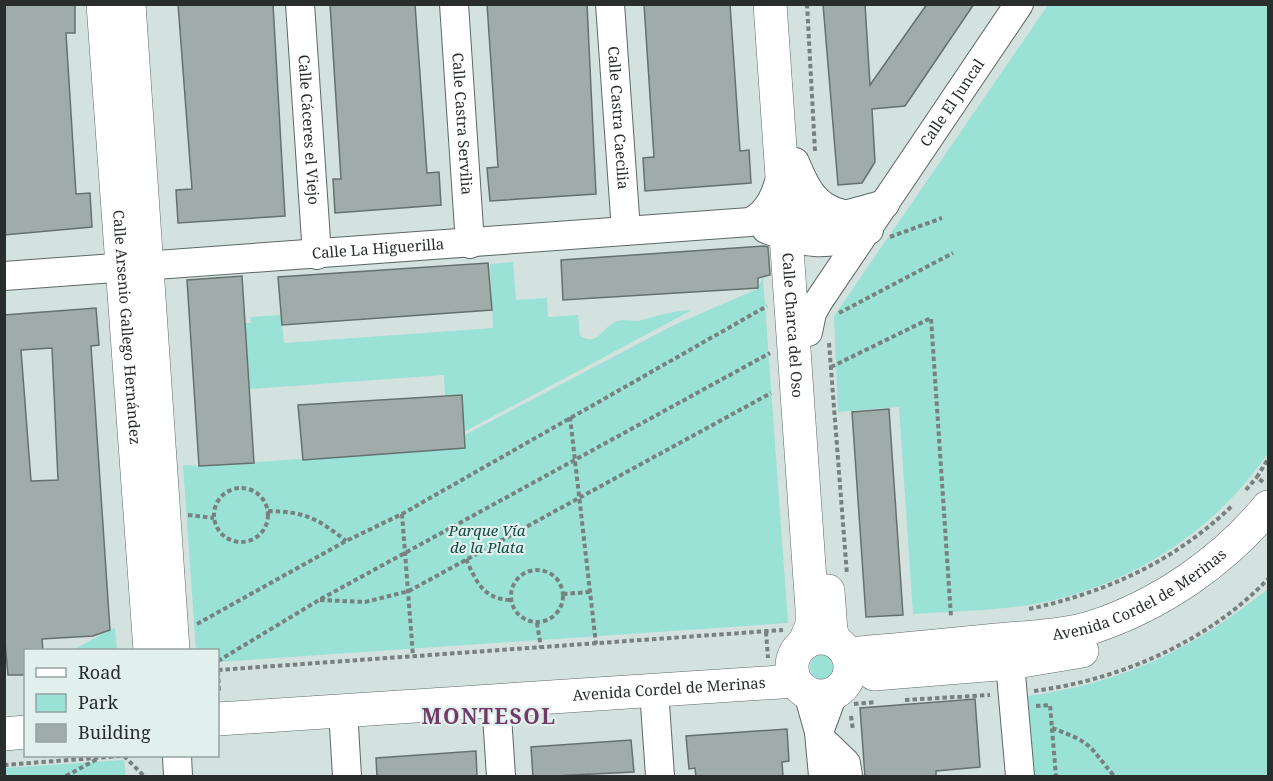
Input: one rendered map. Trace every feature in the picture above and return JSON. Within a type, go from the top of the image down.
[{"type":"main road","name":"Calle Arsenio Gallego Hernández","points":[[103,4],[134,267],[172,638]]},
{"type":"main road","name":"Calle Arsenio Gallego Hernández","points":[[129,4],[134,267],[150,649]]},
{"type":"main road","name":"Calle Charca del Oso","points":[[770,4],[798,165]]},
{"type":"main road","name":"Calle Charca del Oso","points":[[784,4],[798,165],[780,229],[812,327],[831,632],[817,664]]},
{"type":"main road","name":"Avenida Cordel de Merinas","points":[[219,692],[343,710],[654,690],[817,664],[1091,627],[1139,609],[1178,586],[1214,560],[1256,500]]},
{"type":"main road","name":"Avenida Cordel de Merinas","points":[[219,692],[817,664],[1010,663],[1099,648],[1150,628],[1192,604],[1230,577],[1269,541]]},
{"type":"main road","points":[[4,712],[24,711]]},
{"type":"main road","points":[[4,734],[24,732]]},
{"type":"street","name":"Calle Cáceres el Viejo","points":[[300,4],[317,255]]},
{"type":"street","name":"Calle Castra Servilia","points":[[454,4],[471,243]]},
{"type":"street","name":"Calle Castra Caecilia","points":[[610,4],[626,231]]},
{"type":"street","name":"Calle El Juncal","points":[[812,327],[812,313],[818,302],[878,234],[885,204],[1019,4]]},
{"type":"street","points":[[798,165],[813,197],[831,212],[845,215]]},
{"type":"street","points":[[780,229],[885,204]]},
{"type":"street","name":"Calle La Higuerilla","points":[[4,276],[626,231],[780,229]]},
{"type":"street","points":[[780,229],[834,244],[878,234]]},
{"type":"street","points":[[1010,663],[1020,777]]},
{"type":"street","points":[[817,664],[822,777]]},
{"type":"street","points":[[654,690],[660,777]]},
{"type":"street","points":[[496,700],[501,777]]},
{"type":"street","points":[[343,710],[347,777]]},
{"type":"street","points":[[820,735],[846,763],[848,777]]},
{"type":"path","points":[[798,165],[807,4]]},
{"type":"path","points":[[878,234],[942,218]]},
{"type":"path","points":[[219,660],[319,600],[769,354],[812,327],[953,253]]},
{"type":"path","points":[[172,638],[346,541],[402,514],[775,301]]},
{"type":"path","points":[[831,367],[931,318],[951,617]]},
{"type":"path","points":[[812,327],[828,330],[848,584]]},
{"type":"path","points":[[319,600],[365,602],[409,591],[781,389]]},
{"type":"path","points":[[570,417],[596,644]]},
{"type":"path","points":[[1256,500],[1257,477],[1269,459]]},
{"type":"path","points":[[1257,477],[1269,487]]},
{"type":"path","points":[[241,488],[251,490],[262,499],[268,512],[267,523],[261,534],[253,540],[239,542],[228,539],[217,529],[214,518],[215,508],[221,497],[229,491],[241,488]]},
{"type":"path","points":[[1018,610],[1061,602],[1130,578],[1190,542],[1236,501]]},
{"type":"path","points":[[268,512],[291,512],[320,520],[346,541]]},
{"type":"path","points":[[402,514],[413,656]]},
{"type":"path","points":[[466,559],[477,583],[488,596],[510,600]]},
{"type":"path","points":[[538,569],[554,575],[563,594],[561,607],[556,615],[537,622],[520,616],[510,600],[511,590],[518,576],[528,570],[538,569]]},
{"type":"path","points":[[563,594],[590,592]]},
{"type":"path","points":[[941,618],[962,616]]},
{"type":"path","points":[[537,622],[541,648]]},
{"type":"path","points":[[219,692],[413,656],[596,644],[817,664]]},
{"type":"path","points":[[1015,707],[1050,705],[1056,777]]},
{"type":"path","points":[[1052,728],[1082,739],[1092,746],[1114,777]]},
{"type":"path","points":[[4,768],[13,765],[102,757]]},
{"type":"path","points":[[66,777],[102,757]]},
{"type":"path","points":[[123,757],[144,777]]},
{"type":"green space","points":[[1048,5],[1268,5],[1268,453],[1248,480],[1200,527],[1145,565],[1114,580],[1083,592],[1016,607],[913,614],[899,407],[838,412],[834,316]]},
{"type":"green space","points":[[513,262],[516,300],[547,298],[548,317],[578,315],[580,336],[586,339],[599,336],[610,325],[618,321],[639,321],[692,310],[447,441],[444,375],[250,389],[245,323],[251,323],[250,317],[281,315],[284,343],[493,328],[490,264]]},
{"type":"green space","name":"Parque Vía de la Plata","points":[[763,277],[788,623],[219,662],[219,649],[196,649],[183,465],[200,466],[438,449],[672,326],[757,289]]},
{"type":"green space","points":[[1268,589],[1268,776],[1034,776],[1028,696],[1096,682],[1156,660],[1212,629]]},
{"type":"green space","points":[[115,628],[117,649],[75,649]]},
{"type":"green space","points":[[823,654],[832,658],[836,667],[832,676],[823,680],[814,676],[810,667],[814,658]]},
{"type":"green space","points":[[124,760],[126,776],[5,776],[5,768]]},
{"type":"building","points":[[4,4],[75,4],[75,33],[66,33],[76,194],[90,193],[92,227],[4,235]]},
{"type":"building","points":[[178,4],[273,4],[285,216],[178,223],[176,190],[192,189]]},
{"type":"building","points":[[330,4],[415,4],[427,173],[439,172],[441,205],[335,213],[333,179],[341,179]]},
{"type":"building","points":[[487,4],[587,4],[596,194],[490,201],[487,168],[498,167]]},
{"type":"building","points":[[644,4],[730,4],[740,151],[749,150],[751,183],[645,191],[643,158],[654,157]]},
{"type":"building","points":[[823,4],[865,4],[870,85],[927,4],[974,4],[905,106],[872,109],[875,162],[862,183],[838,185]]},
{"type":"building","points":[[768,247],[770,275],[758,278],[758,288],[563,300],[561,260]]},
{"type":"building","points":[[488,263],[492,310],[282,325],[278,277]]},
{"type":"building","points":[[242,276],[254,463],[199,466],[187,280]]},
{"type":"building","points":[[96,308],[99,345],[91,346],[110,630],[93,636],[42,639],[43,649],[24,649],[24,675],[8,675],[4,632],[4,315]],"holes":[[[52,348],[58,480],[31,481],[21,350]]]},
{"type":"building","points":[[462,395],[465,448],[303,460],[298,405]]},
{"type":"building","points":[[889,409],[903,615],[866,617],[852,412]]},
{"type":"building","points":[[975,699],[980,767],[936,771],[936,777],[865,777],[860,708]]},
{"type":"building","points":[[787,729],[789,761],[782,762],[783,777],[696,777],[695,768],[689,769],[686,736]]},
{"type":"building","points":[[631,740],[634,772],[533,777],[531,747]]},
{"type":"building","points":[[476,751],[477,777],[377,777],[376,758]]},
{"type":"district","name":"MONTESOL","points":[[489,717]]}]
